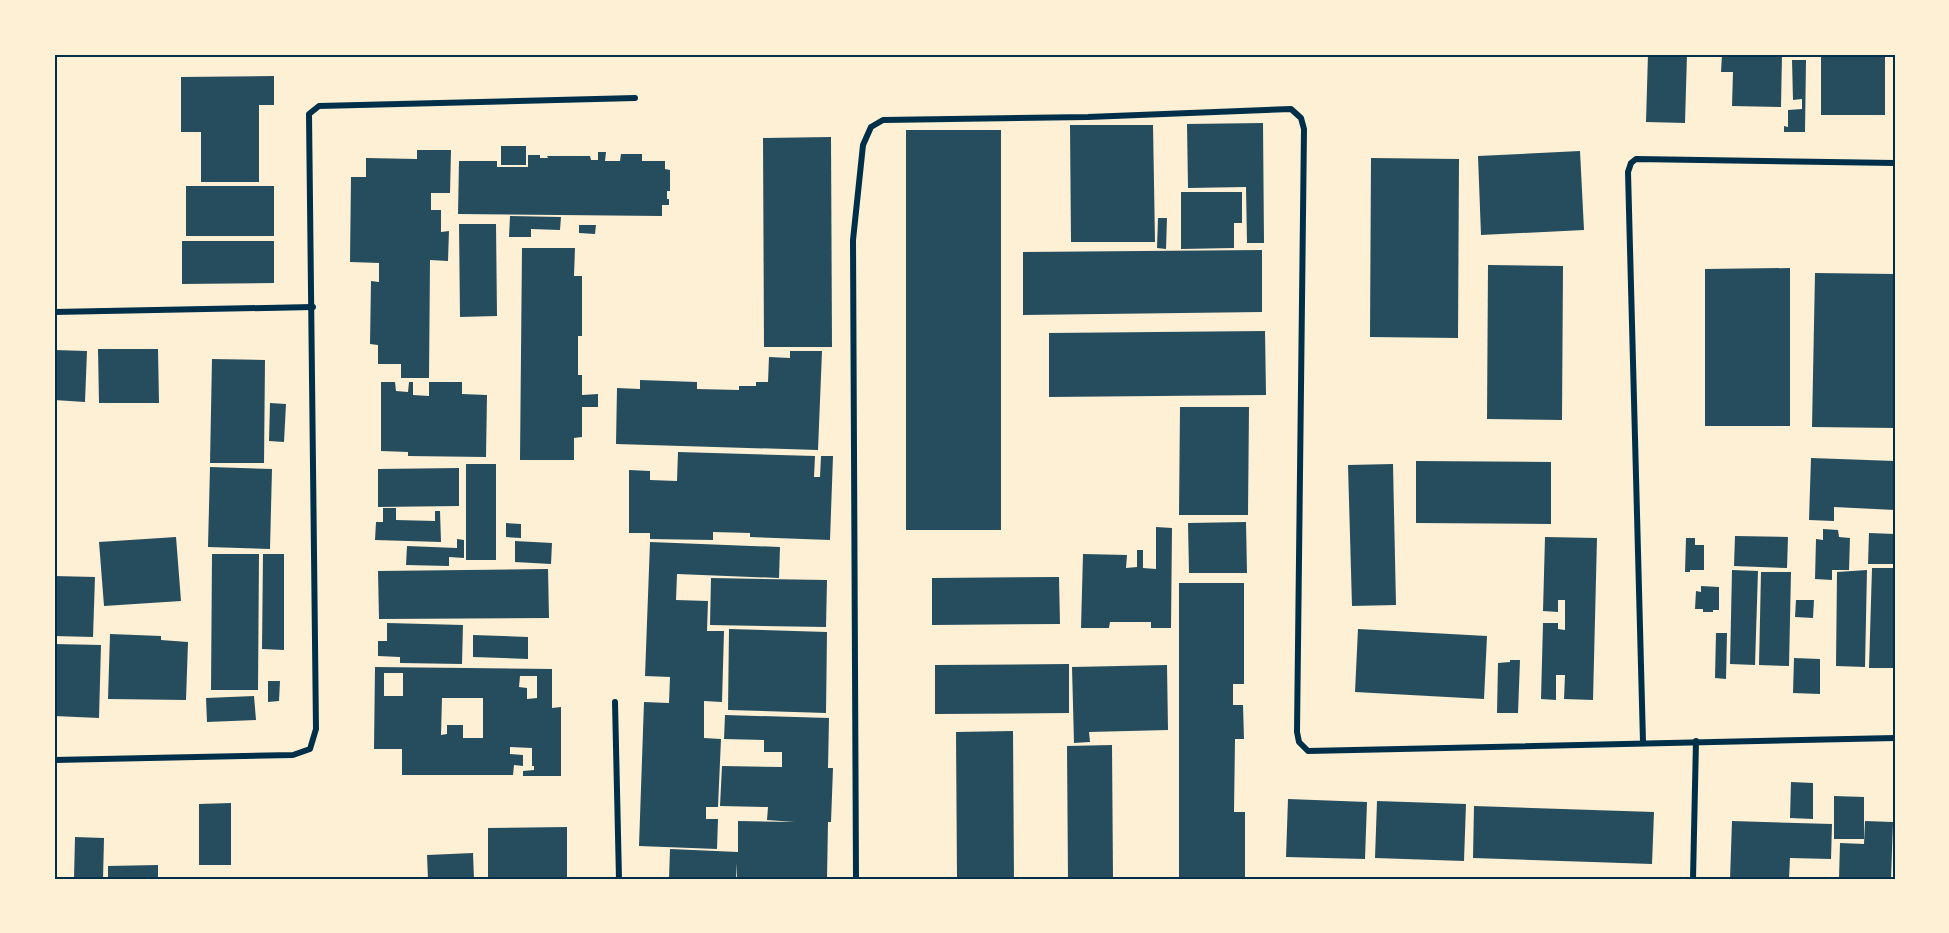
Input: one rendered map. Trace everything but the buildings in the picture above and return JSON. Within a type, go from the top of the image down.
[{"type":"street","points":[[54,760],[293,755],[310,749],[316,729],[313,307],[309,114],[319,106],[635,98]]},
{"type":"street","points":[[856,879],[853,240],[863,145],[870,127],[883,120],[1088,117],[1291,109],[1300,118],[1304,129],[1297,732],[1299,742],[1308,751],[1895,738]]},
{"type":"street","points":[[1643,742],[1628,172],[1631,162],[1636,159],[1895,163]]},
{"type":"street","points":[[54,312],[313,307]]},
{"type":"street","points":[[615,702],[619,879]]},
{"type":"street","points":[[1693,879],[1696,741]]}]
